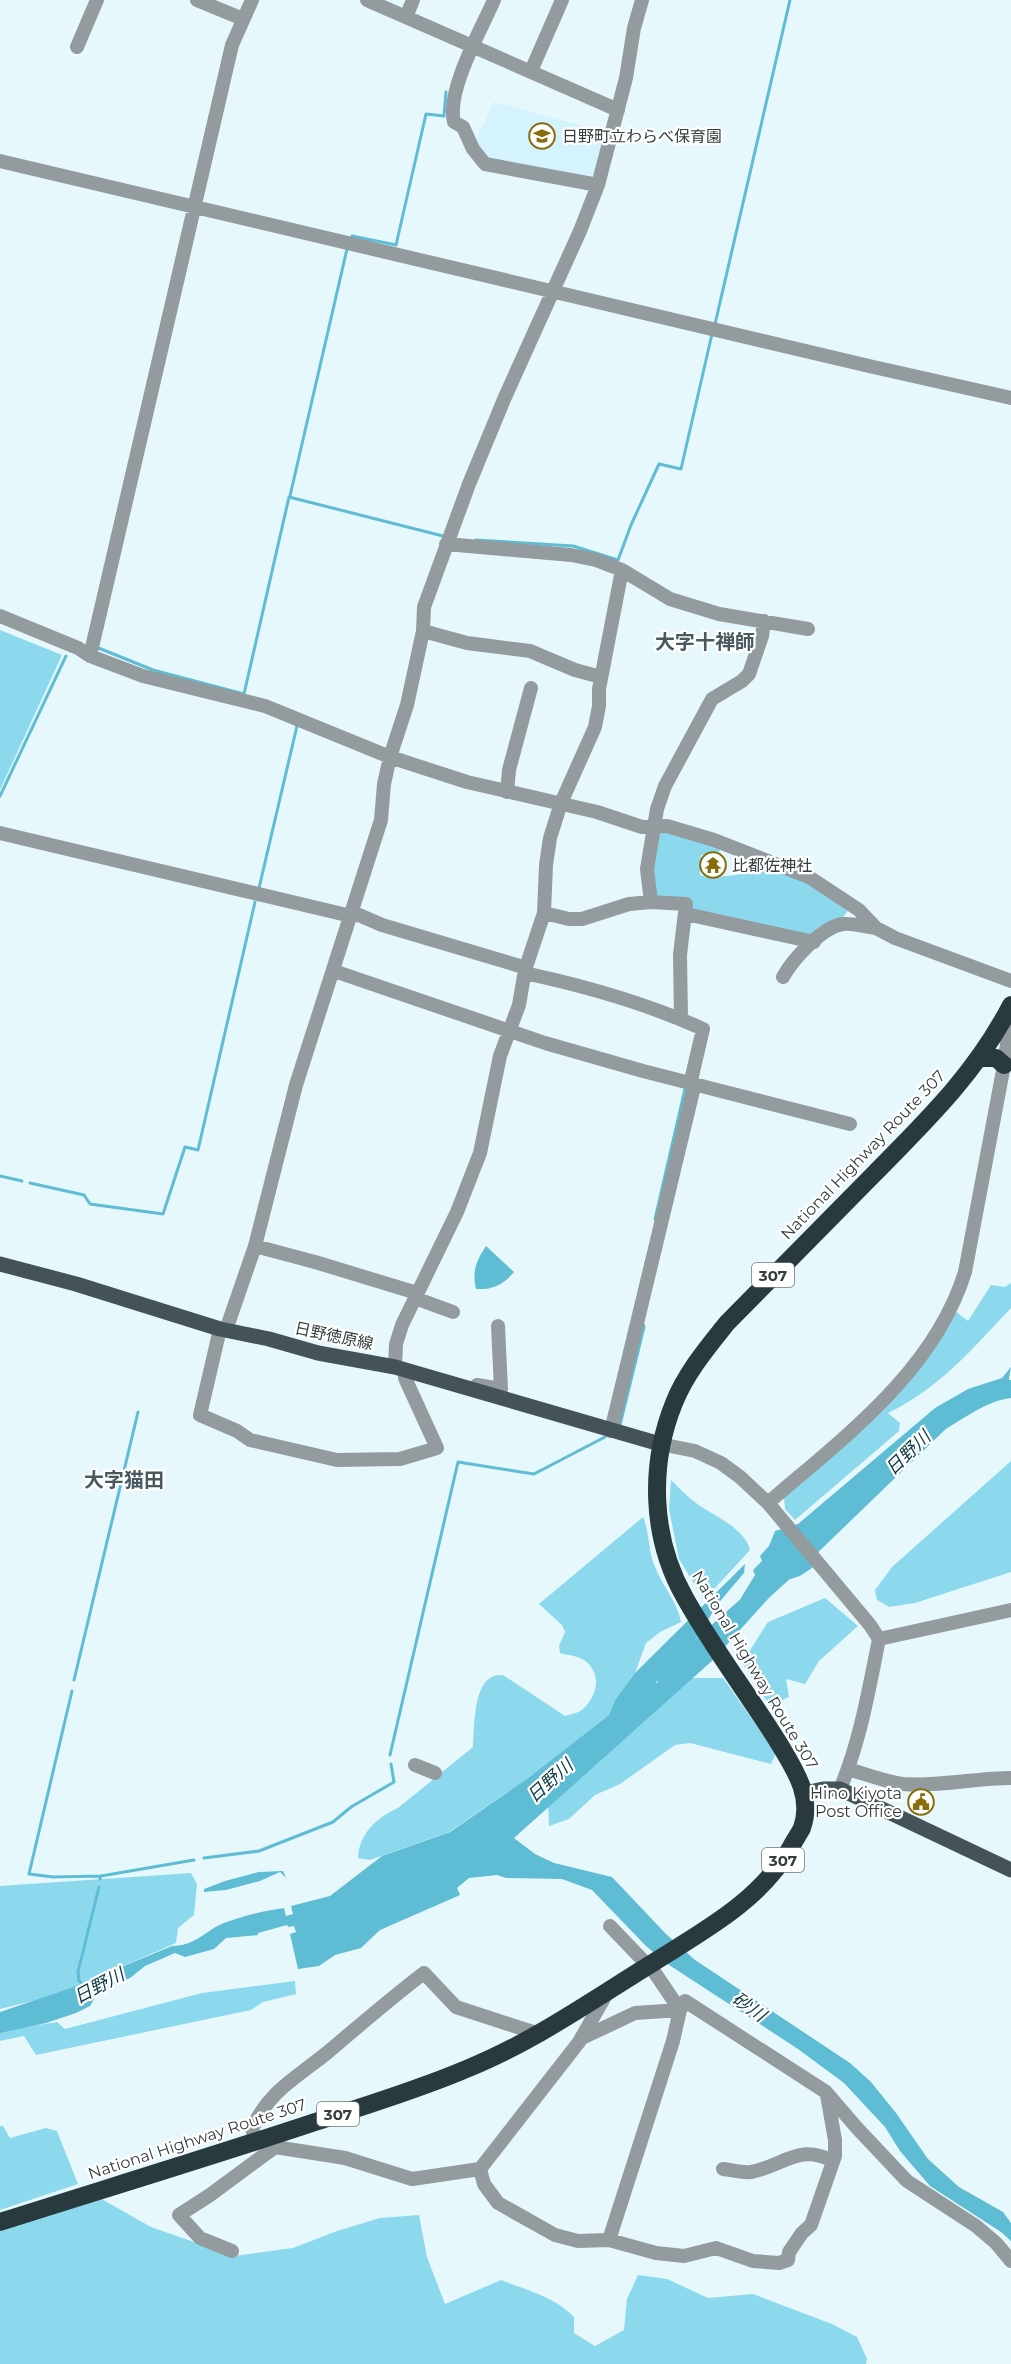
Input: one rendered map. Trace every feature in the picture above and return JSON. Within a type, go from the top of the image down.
[{"type":"highway","name":"National Highway Route 307","points":[[0,2222],[267,2142],[465,2070],[506,2051],[653,1966],[720,1922],[761,1888],[783,1860],[802,1826],[805,1793],[796,1772],[777,1741],[683,1595],[660,1536],[657,1493],[660,1444],[675,1400],[700,1356],[727,1323],[938,1109],[980,1058],[1011,1005]]},
{"type":"highway","points":[[980,1058],[996,1058],[1004,1065]]},
{"type":"main road","name":"日野徳原線","points":[[0,1264],[76,1284],[223,1330],[269,1339],[318,1353],[400,1369],[660,1444]]},
{"type":"main road","points":[[805,1793],[823,1789],[840,1789],[1011,1870]]},
{"type":"street","points":[[77,47],[97,0]]},
{"type":"street","points":[[197,0],[243,19]]},
{"type":"street","points":[[90,656],[232,45],[252,0]]},
{"type":"street","points":[[367,0],[618,110]]},
{"type":"street","points":[[406,17],[413,0]]},
{"type":"street","points":[[494,0],[456,86],[452,116],[454,122],[463,127],[472,149],[485,164],[598,185]]},
{"type":"street","points":[[531,71],[562,0]]},
{"type":"street","points":[[622,570],[601,677],[595,727],[561,802],[550,837],[544,913],[525,970],[519,1005],[500,1056],[480,1153],[457,1212],[402,1324],[396,1344],[400,1369],[437,1448],[400,1459],[337,1460],[250,1440],[237,1431],[200,1415],[223,1330],[255,1246],[294,1095],[381,820],[384,784],[407,705],[423,631],[424,607],[446,544],[505,397],[554,291],[598,185],[618,110],[642,0]]},
{"type":"street","points":[[0,161],[1011,398]]},
{"type":"street","points":[[446,544],[571,555],[596,560],[622,570],[670,599],[719,614],[808,629]]},
{"type":"street","points":[[0,616],[78,648],[90,656],[142,676],[265,706],[390,757],[467,782],[561,802],[642,827],[667,826],[714,840],[809,877],[859,910],[876,928],[895,938],[1011,981]]},
{"type":"street","points":[[651,902],[647,869],[657,809],[665,786],[712,699],[742,681],[749,674],[762,636],[764,621]]},
{"type":"street","points":[[423,631],[467,643],[530,651],[575,670],[601,677]]},
{"type":"street","points":[[507,792],[509,770],[531,688]]},
{"type":"street","points":[[0,833],[351,916],[359,915],[382,925],[520,966],[529,974],[606,992],[681,1018],[704,1029],[692,1083],[693,1091],[611,1431]]},
{"type":"street","points":[[544,913],[582,919],[629,904],[651,902],[686,904],[681,955],[681,1018]]},
{"type":"street","points":[[686,914],[814,942]]},
{"type":"street","points":[[783,977],[790,966],[824,933],[842,924],[876,928]]},
{"type":"street","points":[[334,970],[556,1046],[850,1124]]},
{"type":"street","points":[[768,1503],[869,1415],[909,1374],[943,1322],[959,1291],[965,1272],[1011,1016]]},
{"type":"street","points":[[255,1246],[325,1265],[416,1295],[453,1312]]},
{"type":"street","points":[[472,1389],[475,1384],[501,1389],[498,1326]]},
{"type":"street","points":[[660,1444],[695,1451],[721,1463],[740,1477],[768,1503],[870,1625],[879,1639],[869,1690],[848,1769],[840,1789]]},
{"type":"street","points":[[879,1639],[1011,1610]]},
{"type":"street","points":[[415,1765],[435,1773]]},
{"type":"street","points":[[848,1769],[901,1784],[1011,1778]]},
{"type":"street","points":[[609,1926],[653,1966],[683,2006],[826,2092],[907,2181],[976,2226],[996,2243],[1011,2261]]},
{"type":"street","points":[[536,2033],[456,2007],[424,1973],[327,2053],[289,2079],[256,2118],[252,2129],[267,2142],[345,2158],[412,2179],[480,2169],[582,2038],[608,1990]]},
{"type":"street","points":[[582,2038],[635,2013],[683,2006]]},
{"type":"street","points":[[609,2240],[683,2006]]},
{"type":"street","points":[[480,2169],[484,2184],[498,2203],[555,2235],[578,2241],[609,2240],[656,2253],[684,2256],[716,2248],[753,2261],[779,2263],[788,2260],[789,2252],[802,2233],[812,2225],[833,2161],[835,2140],[826,2092]]},
{"type":"street","points":[[232,2251],[200,2238],[179,2215],[210,2195],[267,2142]]},
{"type":"street","points":[[723,2169],[750,2172],[786,2158],[805,2155],[819,2154],[833,2161]]},
{"type":"shaded area","name":"日野町立わらべ保育園","points":[[494,102],[587,127],[607,130],[596,179],[489,161],[475,142]]},
{"type":"shaded area","points":[[0,630],[62,655],[0,790]]},
{"type":"shaded area","points":[[656,829],[723,844],[718,854],[701,855],[700,875],[710,878],[751,873],[759,860],[807,880],[851,906],[839,923],[812,936],[691,911],[655,899],[650,870]]},
{"type":"shaded area","points":[[1011,1283],[1011,1308],[983,1338],[924,1392],[888,1413],[900,1423],[899,1431],[795,1520],[785,1509],[784,1497],[802,1483],[955,1311],[968,1321],[991,1285],[1005,1287]]},
{"type":"shaded area","points":[[1011,1461],[1011,1572],[915,1603],[889,1607],[877,1600],[875,1590],[892,1567]]},
{"type":"shaded area","points":[[671,1480],[692,1500],[741,1534],[750,1550],[704,1600],[679,1559],[669,1509]]},
{"type":"shaded area","points":[[643,1517],[653,1561],[681,1622],[660,1632],[646,1643],[635,1673],[615,1700],[609,1715],[528,1778],[449,1832],[370,1860],[358,1858],[362,1841],[376,1821],[398,1808],[473,1747],[475,1714],[480,1691],[493,1676],[503,1675],[565,1716],[583,1709],[595,1691],[594,1671],[584,1660],[560,1653],[559,1646],[565,1632],[562,1625],[539,1604]]},
{"type":"shaded area","points":[[825,1598],[858,1626],[819,1661],[805,1684],[786,1679],[789,1697],[770,1706],[742,1663],[768,1622]]},
{"type":"shaded area","points":[[676,1678],[723,1678],[776,1753],[771,1764],[690,1743],[675,1745],[620,1784],[595,1795],[569,1819],[549,1826],[548,1799]]},
{"type":"shaded area","points":[[191,1873],[197,1884],[194,1915],[178,1928],[176,1943],[57,1995],[0,2009],[0,1886]]},
{"type":"shaded area","points":[[295,1981],[296,1994],[263,2002],[251,2010],[36,2055],[24,2036],[0,2041],[0,2031],[57,2022],[65,2029],[202,1993]]},
{"type":"shaded area","points":[[0,2126],[3,2126],[10,2138],[46,2128],[57,2131],[78,2184],[0,2210]]},
{"type":"shaded area","points":[[98,2197],[151,2227],[234,2256],[293,2248],[380,2218],[419,2215],[427,2257],[445,2304],[501,2280],[558,2304],[574,2317],[574,2333],[595,2346],[624,2330],[627,2299],[638,2275],[667,2279],[708,2298],[753,2294],[832,2324],[857,2337],[867,2359],[866,2364],[0,2364],[0,2231]]},
{"type":"water","points":[[486,1246],[514,1272],[498,1285],[476,1289],[474,1277],[476,1267]]},
{"type":"water","name":"砂川","points":[[1011,1367],[1009,1378],[1011,1395],[970,1402],[923,1425],[875,1479],[824,1530],[818,1547],[819,1557],[812,1568],[800,1576],[784,1581],[713,1660],[514,1838],[535,1854],[554,1863],[612,1877],[666,1934],[695,1960],[850,2063],[871,2082],[928,2159],[959,2187],[1003,2212],[1011,2223],[1011,2241],[1001,2232],[930,2186],[900,2151],[885,2127],[844,2083],[798,2049],[666,1963],[646,1946],[592,1890],[562,1879],[506,1878],[497,1875],[469,1878],[457,1888],[460,1895],[380,1930],[361,1948],[335,1955],[319,1966],[298,1969],[290,1934],[296,1932],[294,1926],[288,1927],[287,1925],[258,1933],[258,1935],[226,1938],[214,1949],[185,1957],[175,1953],[145,1966],[130,1978],[99,1991],[90,2006],[76,2013],[46,2023],[0,2033],[0,2012],[71,1988],[172,1946],[187,1944],[231,1920],[284,1908],[286,1916],[293,1914],[291,1906],[330,1896],[382,1856],[450,1832],[528,1778],[609,1715],[615,1700],[635,1673],[745,1564],[744,1573],[716,1606],[699,1636],[662,1673],[655,1684],[706,1644],[740,1610],[741,1598],[755,1575],[753,1570],[762,1561],[760,1556],[769,1546],[775,1531],[798,1524],[935,1408],[968,1389],[1002,1378]],"holes":[[[778,1568],[783,1568],[783,1576],[750,1607],[748,1600],[758,1584]]]},
{"type":"water","points":[[283,1871],[286,1878],[280,1872],[260,1881],[226,1890],[204,1892],[204,1889],[225,1881],[259,1872]]},
{"type":"waterway","points":[[715,324],[790,0]]},
{"type":"waterway","points":[[352,236],[396,245],[426,114],[444,116],[446,92]]},
{"type":"waterway","points":[[290,496],[347,249]]},
{"type":"waterway","points":[[476,540],[573,546],[618,560],[659,464],[681,469],[712,334]]},
{"type":"waterway","points":[[96,647],[153,670],[244,694],[289,497],[443,536]]},
{"type":"waterway","points":[[0,796],[66,656]]},
{"type":"waterway","points":[[259,888],[297,726]]},
{"type":"waterway","points":[[30,1183],[84,1195],[90,1204],[163,1214],[185,1147],[198,1150],[255,902]]},
{"type":"waterway","points":[[655,1219],[685,1089]]},
{"type":"waterway","points":[[0,1176],[22,1181]]},
{"type":"waterway","points":[[620,1425],[643,1324]]},
{"type":"waterway","name":"日野川","points":[[666,1678],[793,1564],[940,1422],[983,1397],[1011,1389]]},
{"type":"waterway","points":[[74,1680],[138,1412]]},
{"type":"waterway","points":[[390,1755],[458,1462],[534,1474],[605,1437]]},
{"type":"waterway","points":[[72,1691],[29,1874],[53,1877],[101,1876]]},
{"type":"waterway","points":[[204,1858],[259,1851],[333,1822],[351,1807],[394,1782],[391,1764]]},
{"type":"waterway","points":[[100,1879],[101,1876],[194,1860]]},
{"type":"waterway","points":[[84,1985],[79,1981],[78,1972],[99,1887]]},
{"type":"place","name":"日野町立わらべ保育園","points":[[542,136]]},
{"type":"place","name":"比都佐神社","points":[[713,865]]},
{"type":"place","name":"Hino Kiyota Post Office","points":[[921,1802]]},
{"type":"district","name":"大字十禅師","points":[[705,642]]},
{"type":"district","name":"大字猫田","points":[[124,1480]]}]
